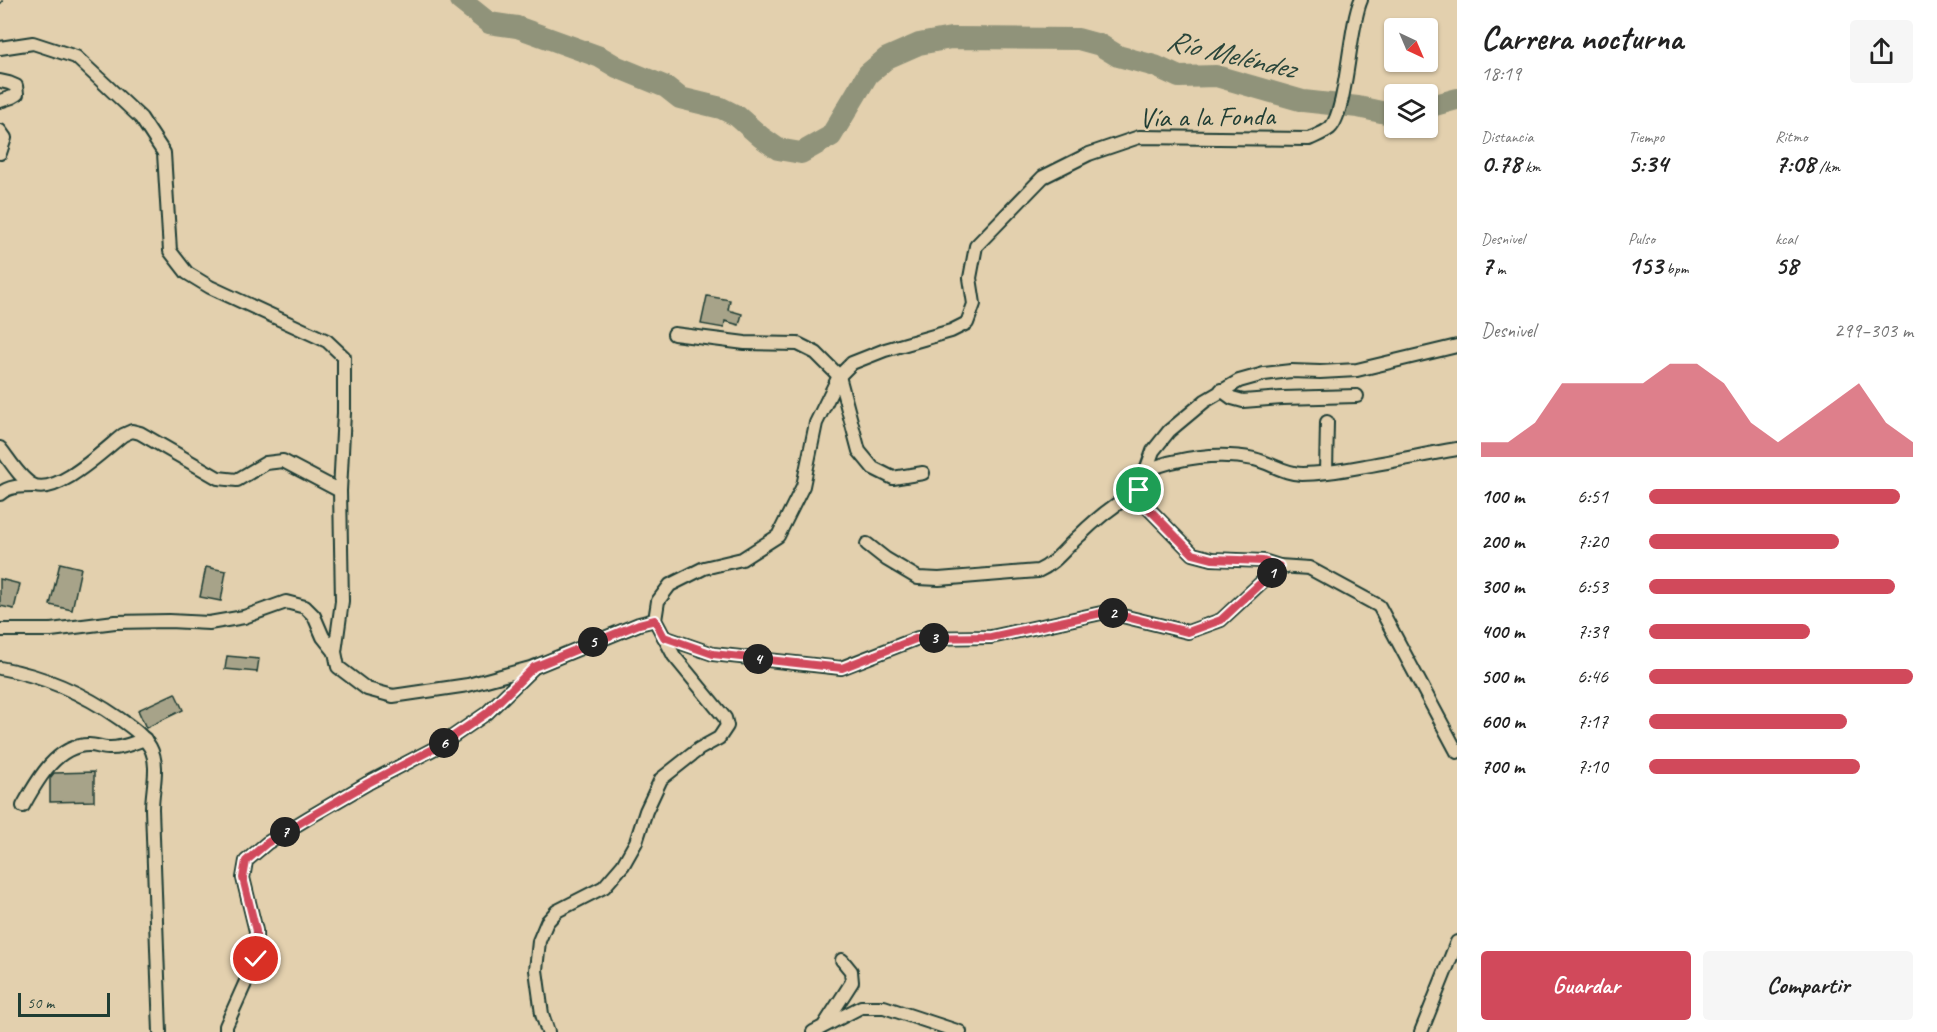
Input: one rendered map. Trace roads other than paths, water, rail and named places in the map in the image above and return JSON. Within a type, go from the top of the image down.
[{"type":"street","name":"Vía a la Fonda","points":[[655,620],[658,601],[670,585],[704,568],[742,559],[778,536],[803,486],[816,423],[839,376],[852,363],[885,350],[951,331],[967,323],[974,304],[970,278],[976,246],[1043,177],[1089,154],[1139,137],[1309,139],[1330,128],[1335,119],[1344,84],[1361,0]]},
{"type":"street","points":[[0,48],[33,43],[76,57],[141,118],[164,153],[170,251],[187,273],[210,287],[327,341],[344,357],[340,491],[342,601],[335,652],[338,667],[367,689],[393,696],[468,685],[534,667],[639,624],[655,620],[674,656],[725,718],[727,726],[719,738],[699,749],[662,779],[646,812],[636,842],[623,865],[604,886],[556,911],[547,922],[538,941],[536,970],[542,1014],[548,1032]]},
{"type":"street","points":[[0,81],[16,86],[17,94],[0,101]]},
{"type":"street","points":[[0,132],[5,138],[0,153]]},
{"type":"street","points":[[674,334],[745,343],[798,344],[816,353],[839,376],[859,452],[873,468],[893,478],[924,473]]},
{"type":"street","points":[[1457,346],[1357,370],[1291,371],[1264,374],[1239,381],[1221,390],[1186,415],[1169,431],[1153,451],[1139,490],[1146,506],[1193,554],[1212,559],[1263,561],[1279,566],[1309,568],[1379,606],[1457,752]]},
{"type":"street","points":[[1221,390],[1232,398],[1243,401],[1357,396]]},
{"type":"street","points":[[1326,472],[1327,423]]},
{"type":"street","points":[[0,494],[14,487],[47,486],[60,483],[123,435],[132,431],[140,433],[218,478],[237,480],[266,464],[283,461],[340,491]]},
{"type":"street","points":[[0,448],[33,486]]},
{"type":"street","points":[[1145,471],[1161,464],[1196,458],[1230,456],[1254,459],[1289,473],[1303,474],[1347,470],[1457,449]]},
{"type":"street","points":[[867,544],[886,559],[918,578],[939,579],[1038,571],[1049,566],[1111,507],[1139,490]]},
{"type":"street","points":[[664,637],[713,654],[842,668],[918,638],[991,637],[1106,612],[1188,632],[1221,620],[1279,566]]},
{"type":"street","points":[[0,630],[51,630],[115,622],[209,623],[244,617],[286,602],[305,607],[314,616],[323,637],[335,652]]},
{"type":"street","points":[[226,1032],[226,1026],[256,959],[256,931],[243,878],[246,861],[267,843],[308,818],[439,746],[487,713],[534,667]]},
{"type":"street","points":[[0,668],[22,672],[59,684],[104,708],[145,739],[155,759],[152,807],[160,1032]]},
{"type":"street","points":[[23,806],[41,775],[71,748],[89,745],[110,748],[129,745],[145,739]]},
{"type":"street","points":[[1421,1032],[1457,942]]},
{"type":"street","points":[[819,1029],[852,982],[851,971],[842,960]]},
{"type":"street","points":[[819,1029],[861,1007],[884,1007],[960,1032]]},
{"type":"waterway","name":"Río Meléndez","points":[[460,0],[489,23],[517,27],[600,57],[617,67],[666,87],[680,98],[721,108],[737,116],[778,149],[801,153],[831,136],[868,74],[887,58],[919,44],[951,38],[1078,39],[1100,45],[1118,56],[1155,66],[1179,77],[1216,76],[1303,101],[1358,107],[1384,113]]},
{"type":"waterway","name":"Río Meléndez","points":[[1438,104],[1457,99]]}]
